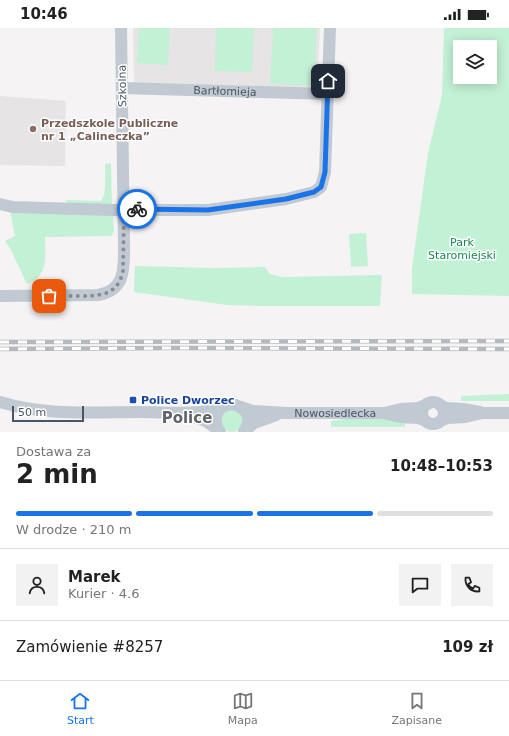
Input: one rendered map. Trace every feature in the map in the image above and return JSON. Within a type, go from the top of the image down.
[{"type":"street","name":"Szkolna","points":[[0,296],[96,296],[106,293],[116,287],[122,278],[124,210],[121,28]]},
{"type":"street","points":[[0,204],[14,206],[124,210],[208,210],[229,208],[314,192],[321,187],[325,172],[330,28]]},
{"type":"street","name":"Bartłomieja","points":[[122,88],[328,94]]},
{"type":"street","points":[[0,402],[30,409],[57,412],[176,412],[206,421],[219,431]]},
{"type":"street","name":"Nowosiedlecka","points":[[176,412],[212,410],[232,404],[252,411],[287,413],[384,413],[401,409],[420,408],[434,404],[446,408],[466,409],[483,413]]},
{"type":"street","points":[[426,421],[423,417],[422,411],[434,404],[444,413],[440,421]]},
{"type":"street","points":[[219,431],[216,423],[216,416],[219,410],[225,406]]},
{"type":"street","points":[[241,407],[246,412],[248,419],[248,426],[244,432]]},
{"type":"street","name":"Nowosiedlecka","points":[[244,432],[251,425],[260,421],[287,413]]},
{"type":"street","name":"Nowosiedlecka","points":[[384,413],[400,417],[418,418],[433,424],[448,418],[465,417],[483,413],[509,413]]},
{"type":"shaded area","points":[[133,28],[320,28],[317,88],[134,83]]},
{"type":"shaded area","name":"Przedszkole Publiczne nr 1 „Calineczka”","points":[[0,96],[66,101],[65,166],[0,165]]},
{"type":"green space","points":[[139,28],[170,28],[168,65],[137,63]]},
{"type":"green space","points":[[216,28],[254,28],[252,72],[215,71]]},
{"type":"green space","points":[[273,28],[317,28],[314,86],[270,84]]},
{"type":"green space","name":"Park Staromiejski","points":[[444,28],[509,28],[509,296],[412,294],[412,268],[428,153],[442,95]]},
{"type":"green space","points":[[111,163],[112,207],[71,206],[65,200],[101,201],[105,189],[105,164]]},
{"type":"green space","points":[[10,211],[113,214],[114,230],[112,236],[45,237],[45,258],[42,271],[34,281],[27,284],[11,250],[5,241],[15,236]]},
{"type":"green space","points":[[366,233],[368,266],[351,267],[349,234]]},
{"type":"green space","points":[[135,266],[213,268],[265,267],[270,274],[282,277],[382,275],[380,306],[227,305],[134,292]]},
{"type":"green space","points":[[509,394],[509,401],[461,401],[461,396]]},
{"type":"green space","points":[[232,410],[240,413],[243,421],[240,429],[232,432],[224,429],[221,421],[224,413]]},
{"type":"green space","points":[[355,418],[405,421],[405,427],[331,427],[331,421]]},
{"type":"railway","points":[[0,342],[509,341]]},
{"type":"railway","points":[[0,349],[509,349]]},
{"type":"way so far","points":[[49,296],[98,295],[106,293],[116,287],[122,278],[123,271],[124,210],[137,209]]},
{"type":"place","name":"Przedszkole Publiczne nr 1 „Calineczka”","points":[[33,129]]},
{"type":"place","name":"Police Dworzec","points":[[133,400]]},
{"type":"district","name":"Police","points":[[187,418]]},
{"type":"route","points":[[137,209],[208,210],[229,208],[286,199],[314,192],[321,187],[325,172],[328,81]]}]
